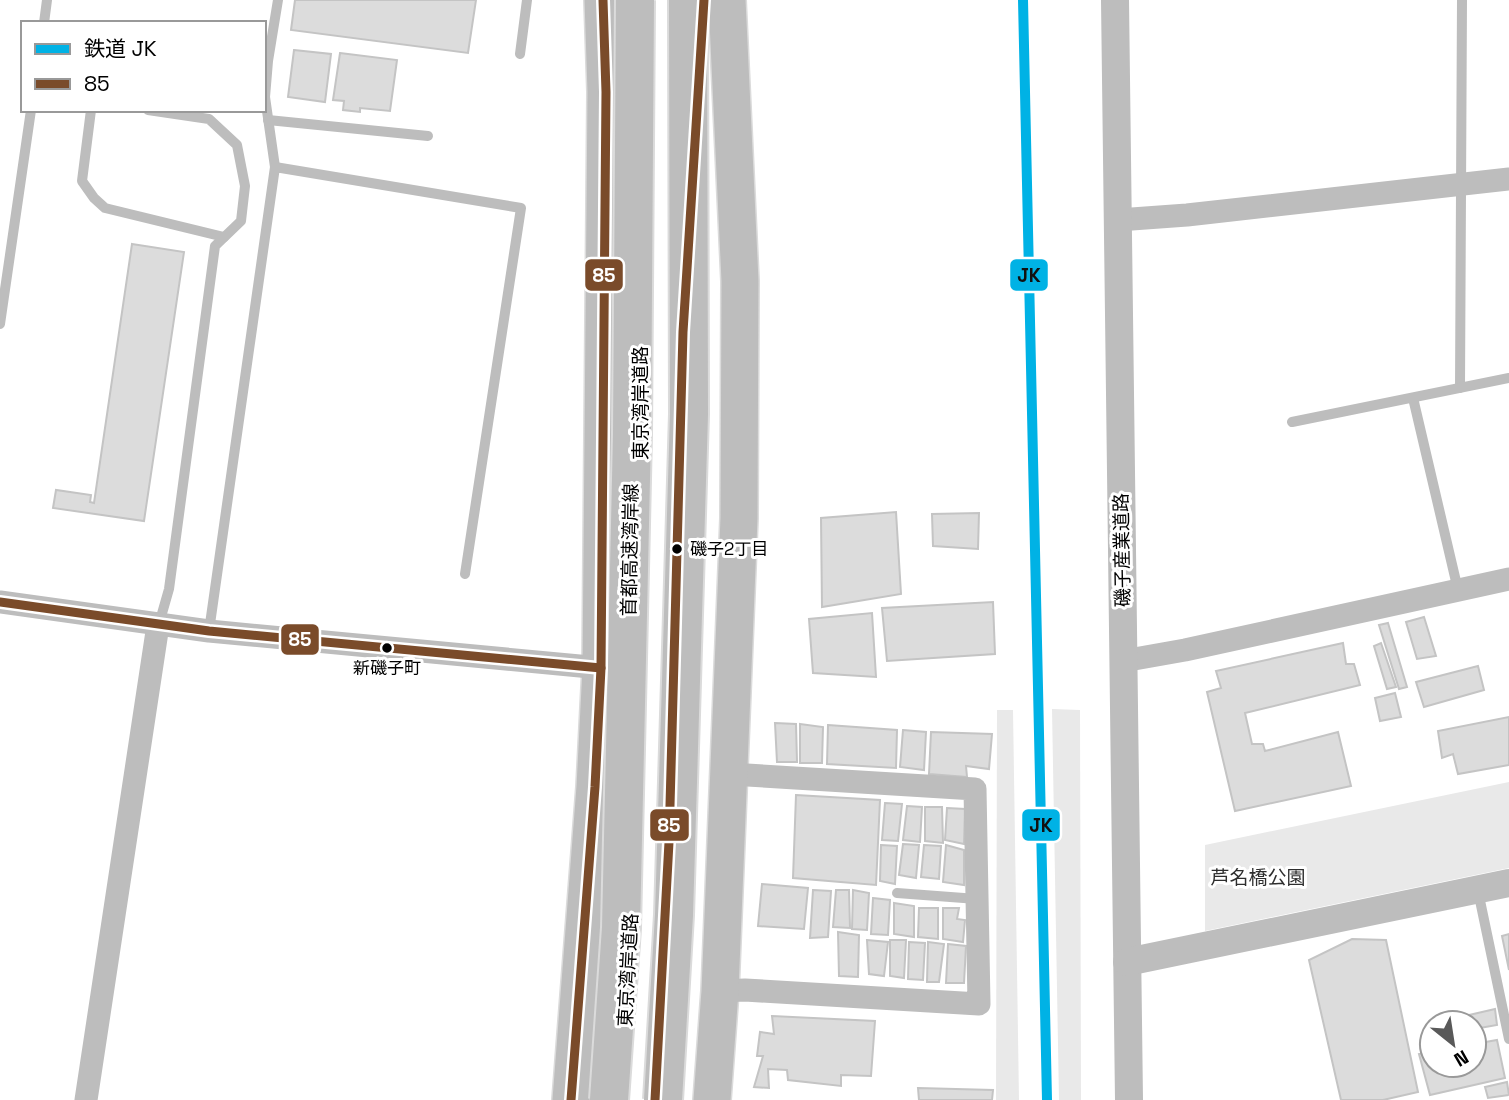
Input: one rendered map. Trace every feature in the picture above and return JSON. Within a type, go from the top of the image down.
[{"type":"highway","points":[[706,0],[740,281],[740,518],[720,991],[712,1100]]},
{"type":"highway","points":[[663,1100],[675,901],[689,414],[706,0]]},
{"type":"highway","name":"東京湾岸道路","points":[[655,1100],[669,842],[683,332],[706,0]]},
{"type":"highway","name":"東京湾岸道路","points":[[571,1100],[595,787],[601,667],[606,106],[618,5]]},
{"type":"highway","name":"東京湾岸道路","points":[[618,5],[642,350],[635,816],[630,962],[620,1100]]},
{"type":"highway","name":"首都高速湾岸線","points":[[609,1100],[621,928],[632,434],[618,5]]},
{"type":"street","name":"磯子産業道路","points":[[1115,0],[1129,1100]]},
{"type":"street","points":[[1118,220],[1187,215],[1509,179]]},
{"type":"street","points":[[1123,661],[1185,650],[1509,579]]},
{"type":"street","points":[[0,602],[209,632],[601,667]]},
{"type":"street","points":[[86,1100],[158,625]]},
{"type":"street","points":[[720,991],[745,990],[979,1004],[975,789],[730,774]]},
{"type":"street","points":[[1127,962],[1509,883]]},
{"type":"lane","points":[[44,21],[47,0]]},
{"type":"lane","points":[[266,61],[278,0]]},
{"type":"lane","points":[[520,54],[527,0]]},
{"type":"lane","points":[[1460,388],[1462,0]]},
{"type":"lane","points":[[209,632],[275,167],[266,105]]},
{"type":"lane","points":[[0,324],[31,112]]},
{"type":"lane","points":[[91,112],[82,181],[94,198],[105,208],[224,237]]},
{"type":"lane","points":[[158,625],[169,589],[215,246],[241,220],[245,186],[237,145],[209,119],[162,112]]},
{"type":"lane","points":[[268,120],[428,136]]},
{"type":"lane","points":[[275,167],[521,208],[465,574]]},
{"type":"lane","points":[[1292,422],[1509,378]]},
{"type":"lane","points":[[1413,398],[1458,590]]},
{"type":"lane","points":[[1478,890],[1509,1039]]},
{"type":"lane","points":[[897,892],[977,899]]},
{"type":"green space","points":[[1052,709],[1080,710],[1081,1100],[1059,1100]]},
{"type":"green space","points":[[997,710],[1013,710],[1019,1100],[996,1100]]},
{"type":"green space","name":"芦名橋公園","points":[[1509,782],[1509,868],[1205,931],[1205,845]]},
{"type":"building","points":[[295,0],[476,0],[468,53],[291,30]]},
{"type":"building","points":[[294,50],[331,54],[325,102],[288,97]]},
{"type":"building","points":[[340,53],[397,60],[390,111],[360,108],[360,112],[343,110],[344,101],[333,100]]},
{"type":"building","points":[[132,244],[184,252],[144,521],[53,508],[56,490],[91,495],[90,502],[94,503]]},
{"type":"building","points":[[896,512],[901,594],[822,607],[821,518]]},
{"type":"building","points":[[979,513],[978,549],[933,546],[932,514]]},
{"type":"building","points":[[993,602],[995,654],[887,661],[882,608]]},
{"type":"building","points":[[872,613],[876,677],[813,673],[809,619]]},
{"type":"building","points":[[1424,617],[1436,656],[1417,659],[1406,622]]},
{"type":"building","points":[[1388,623],[1407,687],[1399,689],[1379,625]]},
{"type":"building","points":[[1343,643],[1346,664],[1354,664],[1360,685],[1245,713],[1252,744],[1263,744],[1265,751],[1338,732],[1351,786],[1235,811],[1207,692],[1221,688],[1216,671]]},
{"type":"building","points":[[1381,643],[1396,687],[1387,689],[1374,646]]},
{"type":"building","points":[[1478,666],[1484,690],[1424,707],[1416,682]]},
{"type":"building","points":[[1395,693],[1401,717],[1380,721],[1375,698]]},
{"type":"building","points":[[1509,717],[1509,765],[1458,774],[1453,754],[1442,758],[1438,731]]},
{"type":"building","points":[[775,723],[796,724],[797,762],[777,762]]},
{"type":"building","points":[[800,724],[823,727],[822,763],[800,763]]},
{"type":"building","points":[[828,725],[897,730],[896,768],[827,764]]},
{"type":"building","points":[[903,730],[926,732],[924,770],[900,767]]},
{"type":"building","points":[[931,732],[992,734],[989,769],[966,766],[967,777],[929,774]]},
{"type":"building","points":[[796,795],[880,800],[876,885],[793,878]]},
{"type":"building","points":[[885,803],[902,804],[898,841],[882,840]]},
{"type":"building","points":[[907,806],[922,807],[920,842],[903,840]]},
{"type":"building","points":[[925,807],[942,807],[943,843],[925,841]]},
{"type":"building","points":[[947,808],[965,809],[964,844],[945,840]]},
{"type":"building","points":[[903,844],[919,845],[916,878],[899,875]]},
{"type":"building","points":[[881,845],[897,846],[895,884],[880,881]]},
{"type":"building","points":[[924,845],[941,846],[939,879],[921,877]]},
{"type":"building","points":[[946,845],[964,850],[964,885],[943,882]]},
{"type":"building","points":[[762,884],[808,888],[804,929],[758,926]]},
{"type":"building","points":[[813,890],[831,891],[828,937],[810,938]]},
{"type":"building","points":[[836,890],[849,890],[850,928],[833,927]]},
{"type":"building","points":[[853,890],[869,893],[867,930],[852,929]]},
{"type":"building","points":[[873,898],[890,900],[888,935],[871,934]]},
{"type":"building","points":[[894,903],[914,906],[914,937],[894,934]]},
{"type":"building","points":[[919,908],[938,908],[938,939],[918,937]]},
{"type":"building","points":[[943,908],[959,908],[957,919],[965,920],[963,942],[943,939]]},
{"type":"building","points":[[838,932],[859,935],[858,977],[839,976]]},
{"type":"building","points":[[1509,934],[1509,970],[1502,936]]},
{"type":"building","points":[[1352,939],[1386,940],[1418,1092],[1383,1100],[1341,1100],[1309,960]]},
{"type":"building","points":[[867,940],[888,942],[884,976],[869,974]]},
{"type":"building","points":[[890,940],[906,940],[904,978],[890,976]]},
{"type":"building","points":[[909,942],[925,943],[923,980],[908,979]]},
{"type":"building","points":[[928,942],[944,944],[939,982],[927,982]]},
{"type":"building","points":[[948,944],[966,946],[964,983],[946,983]]},
{"type":"building","points":[[1495,1009],[1497,1025],[1488,1027],[1488,1011]]},
{"type":"building","points":[[772,1016],[875,1021],[871,1076],[841,1075],[841,1086],[788,1080],[787,1070],[768,1069],[769,1088],[754,1087],[763,1056],[757,1056],[760,1032],[774,1034]]},
{"type":"building","points":[[1497,1040],[1505,1078],[1430,1095],[1426,1079],[1488,1079],[1488,1042]]},
{"type":"building","points":[[1507,1082],[1509,1095],[1488,1098],[1485,1087]]},
{"type":"building","points":[[918,1088],[993,1090],[992,1100],[919,1100]]},
{"type":"rail line","name":"JK","points":[[1023,0],[1047,1100]]},
{"type":"transit line","name":"85","points":[[571,1100],[595,787],[601,668],[606,92],[603,0]]},
{"type":"transit line","name":"85","points":[[655,1100],[669,842],[683,332],[704,0]]},
{"type":"transit line","name":"85","points":[[0,602],[209,631],[601,668]]},
{"type":"place","name":"磯子2丁目","points":[[677,549]]},
{"type":"place","name":"新磯子町","points":[[387,648]]}]
